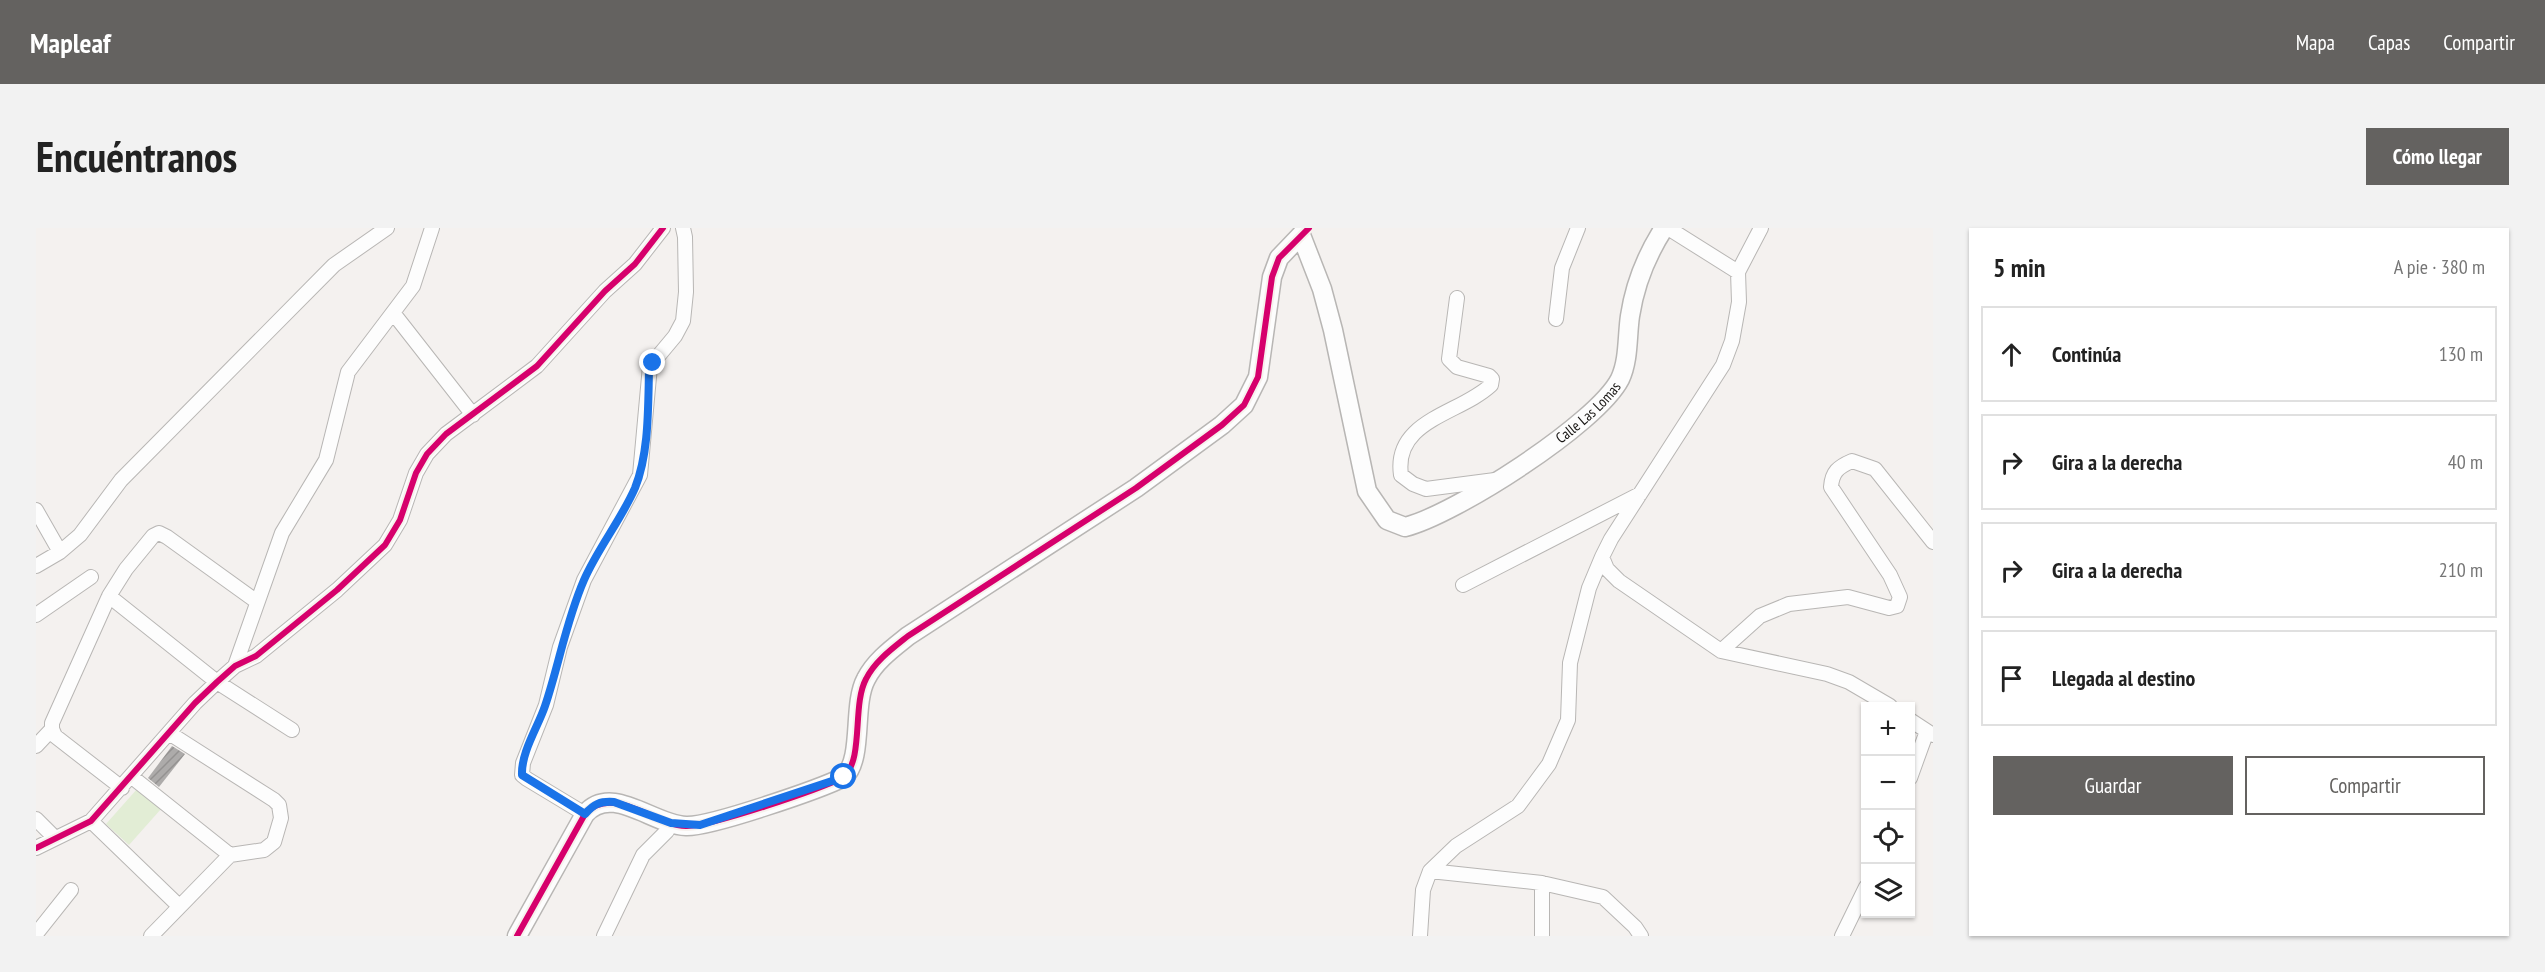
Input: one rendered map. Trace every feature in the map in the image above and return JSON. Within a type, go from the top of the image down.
[{"type":"street","points":[[36,566],[60,552],[80,535],[122,480],[334,264],[387,228]]},
{"type":"street","points":[[235,666],[256,601],[282,533],[326,460],[348,372],[413,286],[432,228]]},
{"type":"street","points":[[36,848],[91,820],[132,777],[169,733],[235,666],[256,656],[337,590],[385,545],[400,520],[416,473],[427,454],[446,434],[537,366],[605,291],[634,264],[663,228]]},
{"type":"street","points":[[585,814],[522,775],[523,763],[546,705],[560,647],[584,580],[634,491],[640,475],[650,366],[675,336],[683,321],[686,292],[685,237],[682,228]]},
{"type":"street","points":[[1557,319],[1562,268],[1578,228]]},
{"type":"street","points":[[1666,228],[1738,272]]},
{"type":"street","name":"Calle Las Lomas","points":[[1305,232],[1333,330],[1367,491],[1387,520],[1405,527],[1415,525],[1497,480],[1534,456],[1590,413],[1608,396],[1620,378],[1638,280],[1645,260],[1666,228]]},
{"type":"street","points":[[1420,936],[1423,890],[1430,871],[1456,846],[1518,806],[1550,764],[1568,720],[1570,663],[1589,588],[1611,539],[1723,365],[1732,341],[1739,302],[1738,272],[1761,228]]},
{"type":"street","points":[[517,936],[585,814],[592,806],[602,801],[614,802],[671,823],[700,825],[844,777],[854,760],[858,708],[863,686],[867,677],[889,651],[908,636],[1136,488],[1222,425],[1244,405],[1260,368],[1272,277],[1279,258],[1305,232]]},
{"type":"street","points":[[1456,298],[1449,359],[1457,367],[1489,376],[1492,379],[1491,385],[1419,429],[1406,442],[1399,460],[1401,475],[1413,484],[1426,489],[1497,480]]},
{"type":"street","points":[[394,314],[473,415]]},
{"type":"street","points":[[1721,651],[1760,616],[1788,604],[1848,597],[1889,608],[1897,606],[1900,597],[1890,575],[1831,487],[1832,475],[1846,463],[1852,460],[1875,469],[1933,542]]},
{"type":"street","points":[[1462,585],[1640,494]]},
{"type":"street","points":[[36,510],[60,552]]},
{"type":"street","points":[[122,788],[56,736],[52,723],[109,596],[126,569],[159,533],[256,601]]},
{"type":"street","points":[[1602,557],[1607,569],[1619,581],[1721,651],[1827,674],[1849,682],[1883,702]]},
{"type":"street","points":[[36,615],[91,577]]},
{"type":"street","points":[[109,596],[218,682],[292,730]]},
{"type":"street","points":[[1915,723],[1930,733],[1915,769]]},
{"type":"street","points":[[36,746],[52,729]]},
{"type":"street","points":[[151,936],[230,855],[264,850],[274,842],[281,818],[279,805],[169,733]]},
{"type":"street","points":[[132,777],[230,855]]},
{"type":"street","points":[[36,819],[54,837]]},
{"type":"street","points":[[91,820],[179,906]]},
{"type":"street","points":[[604,936],[645,853],[667,831],[671,823]]},
{"type":"street","points":[[1430,871],[1542,883],[1603,897],[1635,927],[1641,936]]},
{"type":"street","points":[[1542,883],[1542,936]]},
{"type":"street","points":[[36,934],[71,890]]},
{"type":"street","points":[[1842,936],[1861,897]]},
{"type":"green space","points":[[138,788],[161,809],[129,845],[106,824]]},
{"type":"building","points":[[172,746],[185,754],[159,787],[148,778]]},
{"type":"cycle path","points":[[36,848],[91,821],[195,703],[217,682],[235,666],[256,656],[337,590],[385,545],[400,520],[416,473],[427,454],[446,434],[537,366],[605,291],[635,264],[663,228]]},
{"type":"cycle path","points":[[517,936],[585,814],[596,806],[608,803],[620,804],[673,824],[699,825],[765,806],[844,777],[854,757],[862,690],[870,672],[885,655],[908,636],[1136,488],[1222,425],[1244,405],[1258,377],[1272,277],[1279,258],[1309,228]]},
{"type":"route","points":[[653,363],[649,371],[646,434],[640,475],[634,491],[584,580],[560,647],[546,705],[523,763],[522,775],[585,814],[592,806],[602,801],[614,802],[671,823],[686,826],[700,825],[768,804],[844,777]]}]
